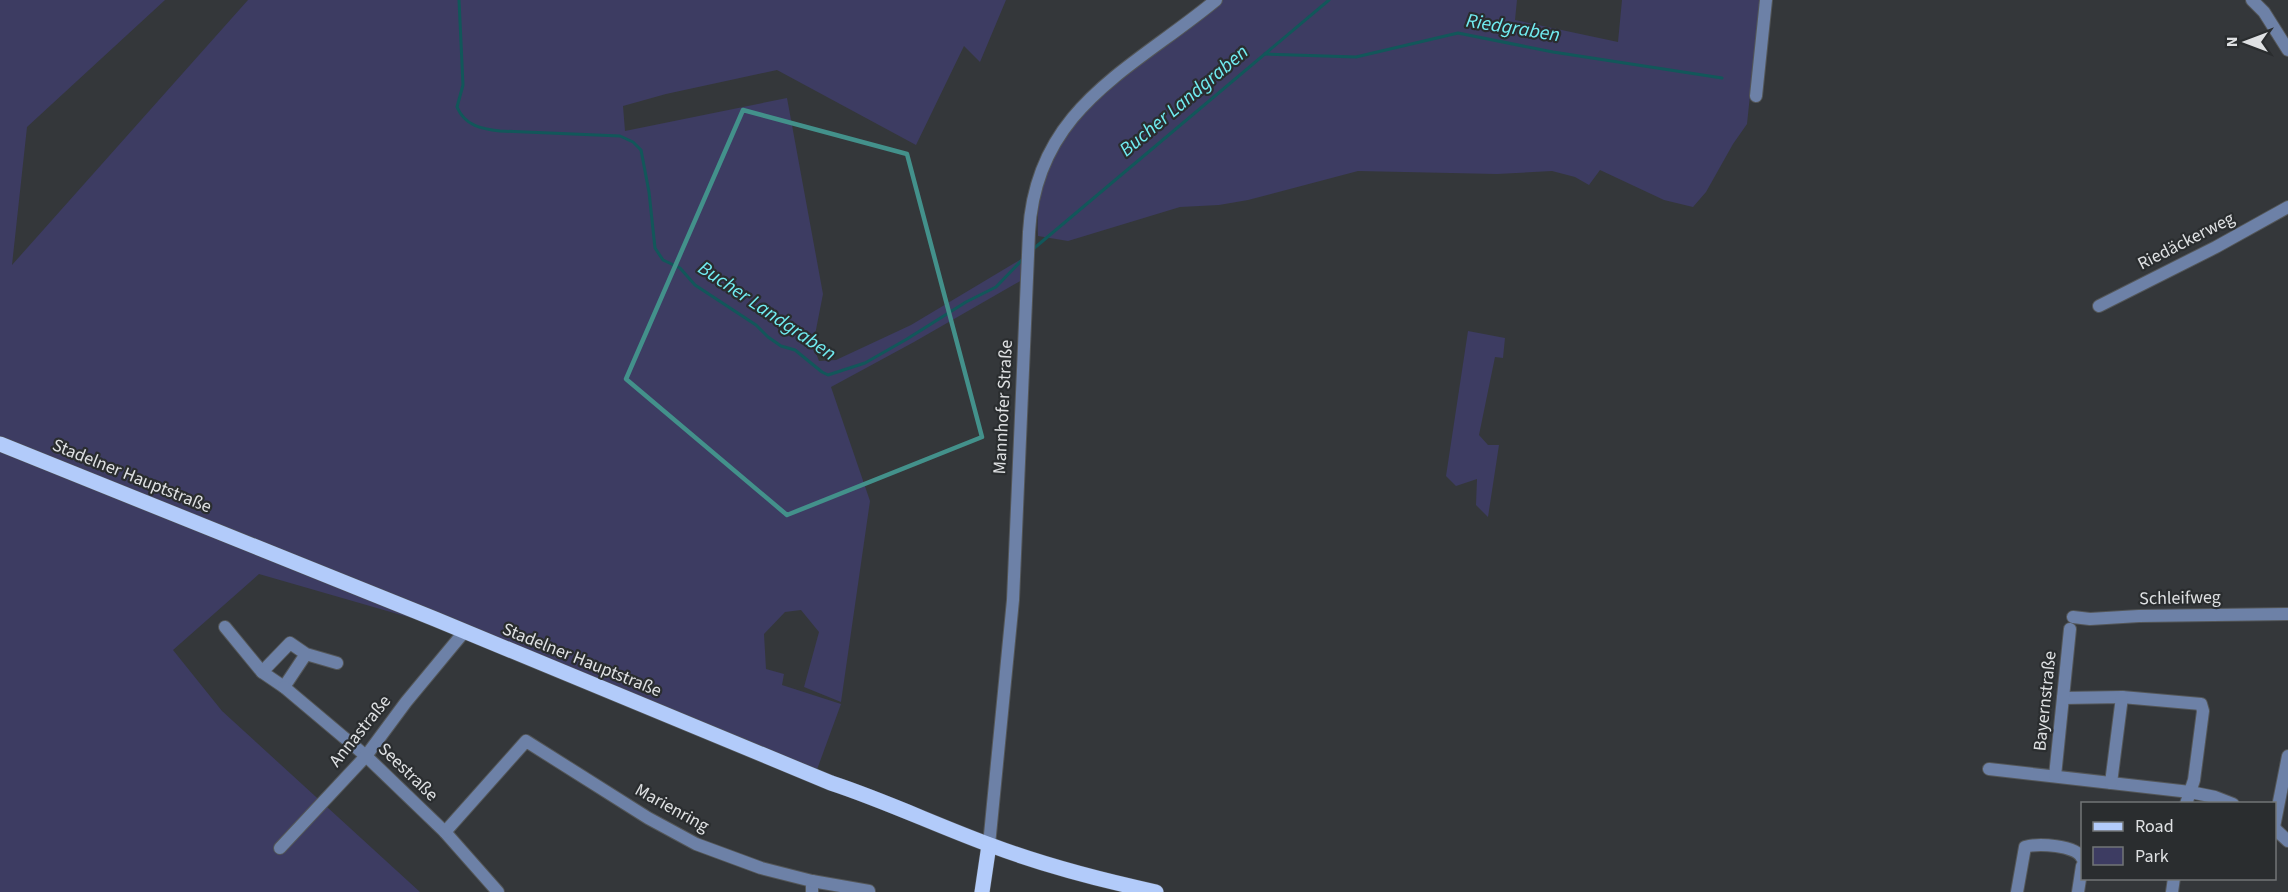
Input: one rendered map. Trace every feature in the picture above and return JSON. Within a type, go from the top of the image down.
[{"type":"main road","name":"Stadelner Hauptstraße","points":[[0,444],[831,783],[989,845],[1061,869],[1156,892]]},
{"type":"main road","name":"Mannhofer Straße","points":[[982,892],[989,845]]},
{"type":"street","name":"Mannhofer Straße","points":[[989,845],[1013,600],[1029,232],[1034,190],[1041,170],[1059,135],[1078,110],[1108,82],[1216,0]]},
{"type":"street","points":[[1756,96],[1766,0]]},
{"type":"street","points":[[2252,0],[2264,12],[2288,50]]},
{"type":"street","name":"Riedäckerweg","points":[[2099,306],[2216,247],[2288,207]]},
{"type":"street","name":"Schleifweg","points":[[2071,623],[2090,619],[2288,614]]},
{"type":"street","name":"Bayernstraße","points":[[2055,776],[2071,623]]},
{"type":"street","name":"Seestraße","points":[[225,627],[262,672],[284,687],[366,756],[445,832],[498,892]]},
{"type":"street","name":"Annastraße","points":[[280,848],[366,756],[406,702],[464,632]]},
{"type":"street","points":[[262,672],[290,644],[306,654],[337,663]]},
{"type":"street","points":[[284,687],[306,654]]},
{"type":"street","points":[[2063,698],[2122,698],[2201,704],[2203,711],[2194,780],[2188,798]]},
{"type":"street","points":[[2111,783],[2122,698]]},
{"type":"street","name":"Marienring","points":[[445,832],[526,741],[648,818],[696,844],[812,886],[869,891]]},
{"type":"street","points":[[2276,820],[2288,756]]},
{"type":"street","name":"Bayernstraße","points":[[1989,769],[2111,783],[2188,798],[2215,797],[2228,802]]},
{"type":"street","points":[[2276,829],[2288,841]]},
{"type":"street","points":[[2017,892],[2025,847],[2034,844],[2054,846],[2077,851],[2081,857]]},
{"type":"street","points":[[2079,892],[2081,875]]},
{"type":"highlighted area","points":[[743,110],[907,154],[982,437],[787,515],[626,379]]},
{"type":"green space","points":[[0,0],[165,0],[27,127],[12,265],[248,0],[1006,0],[980,62],[964,46],[916,145],[777,70],[666,94],[623,106],[625,131],[787,98],[823,294],[813,345],[819,361],[836,360],[911,325],[1023,258],[1022,280],[831,387],[870,501],[841,702],[804,687],[819,632],[801,610],[785,612],[764,634],[766,669],[784,674],[782,685],[841,704],[815,775],[467,634],[259,574],[173,650],[222,711],[420,892],[0,892]]},
{"type":"green space","points":[[1213,0],[1517,0],[1515,20],[1618,42],[1622,0],[1760,0],[1747,124],[1706,192],[1693,207],[1664,200],[1600,170],[1589,185],[1575,177],[1552,171],[1497,174],[1358,171],[1248,200],[1219,205],[1180,207],[1068,241],[1038,236],[1041,187],[1049,154],[1071,110]]},
{"type":"green space","points":[[1468,331],[1505,338],[1503,358],[1495,357],[1479,435],[1488,445],[1499,445],[1488,517],[1476,505],[1477,479],[1456,486],[1446,476]]},
{"type":"waterway","name":"Bucher Landgraben","points":[[459,0],[463,85],[457,107],[460,113],[469,122],[481,128],[500,131],[620,136],[633,142],[641,150],[649,192],[655,248],[663,260],[680,268],[695,285],[756,325],[781,346],[795,350],[828,375],[865,363],[966,302],[996,287],[1023,259]]},
{"type":"waterway","name":"Bucher Landgraben","points":[[1032,250],[1329,0]]},
{"type":"waterway","name":"Riedgraben","points":[[1265,54],[1356,57],[1458,33],[1553,52],[1722,78]]}]
